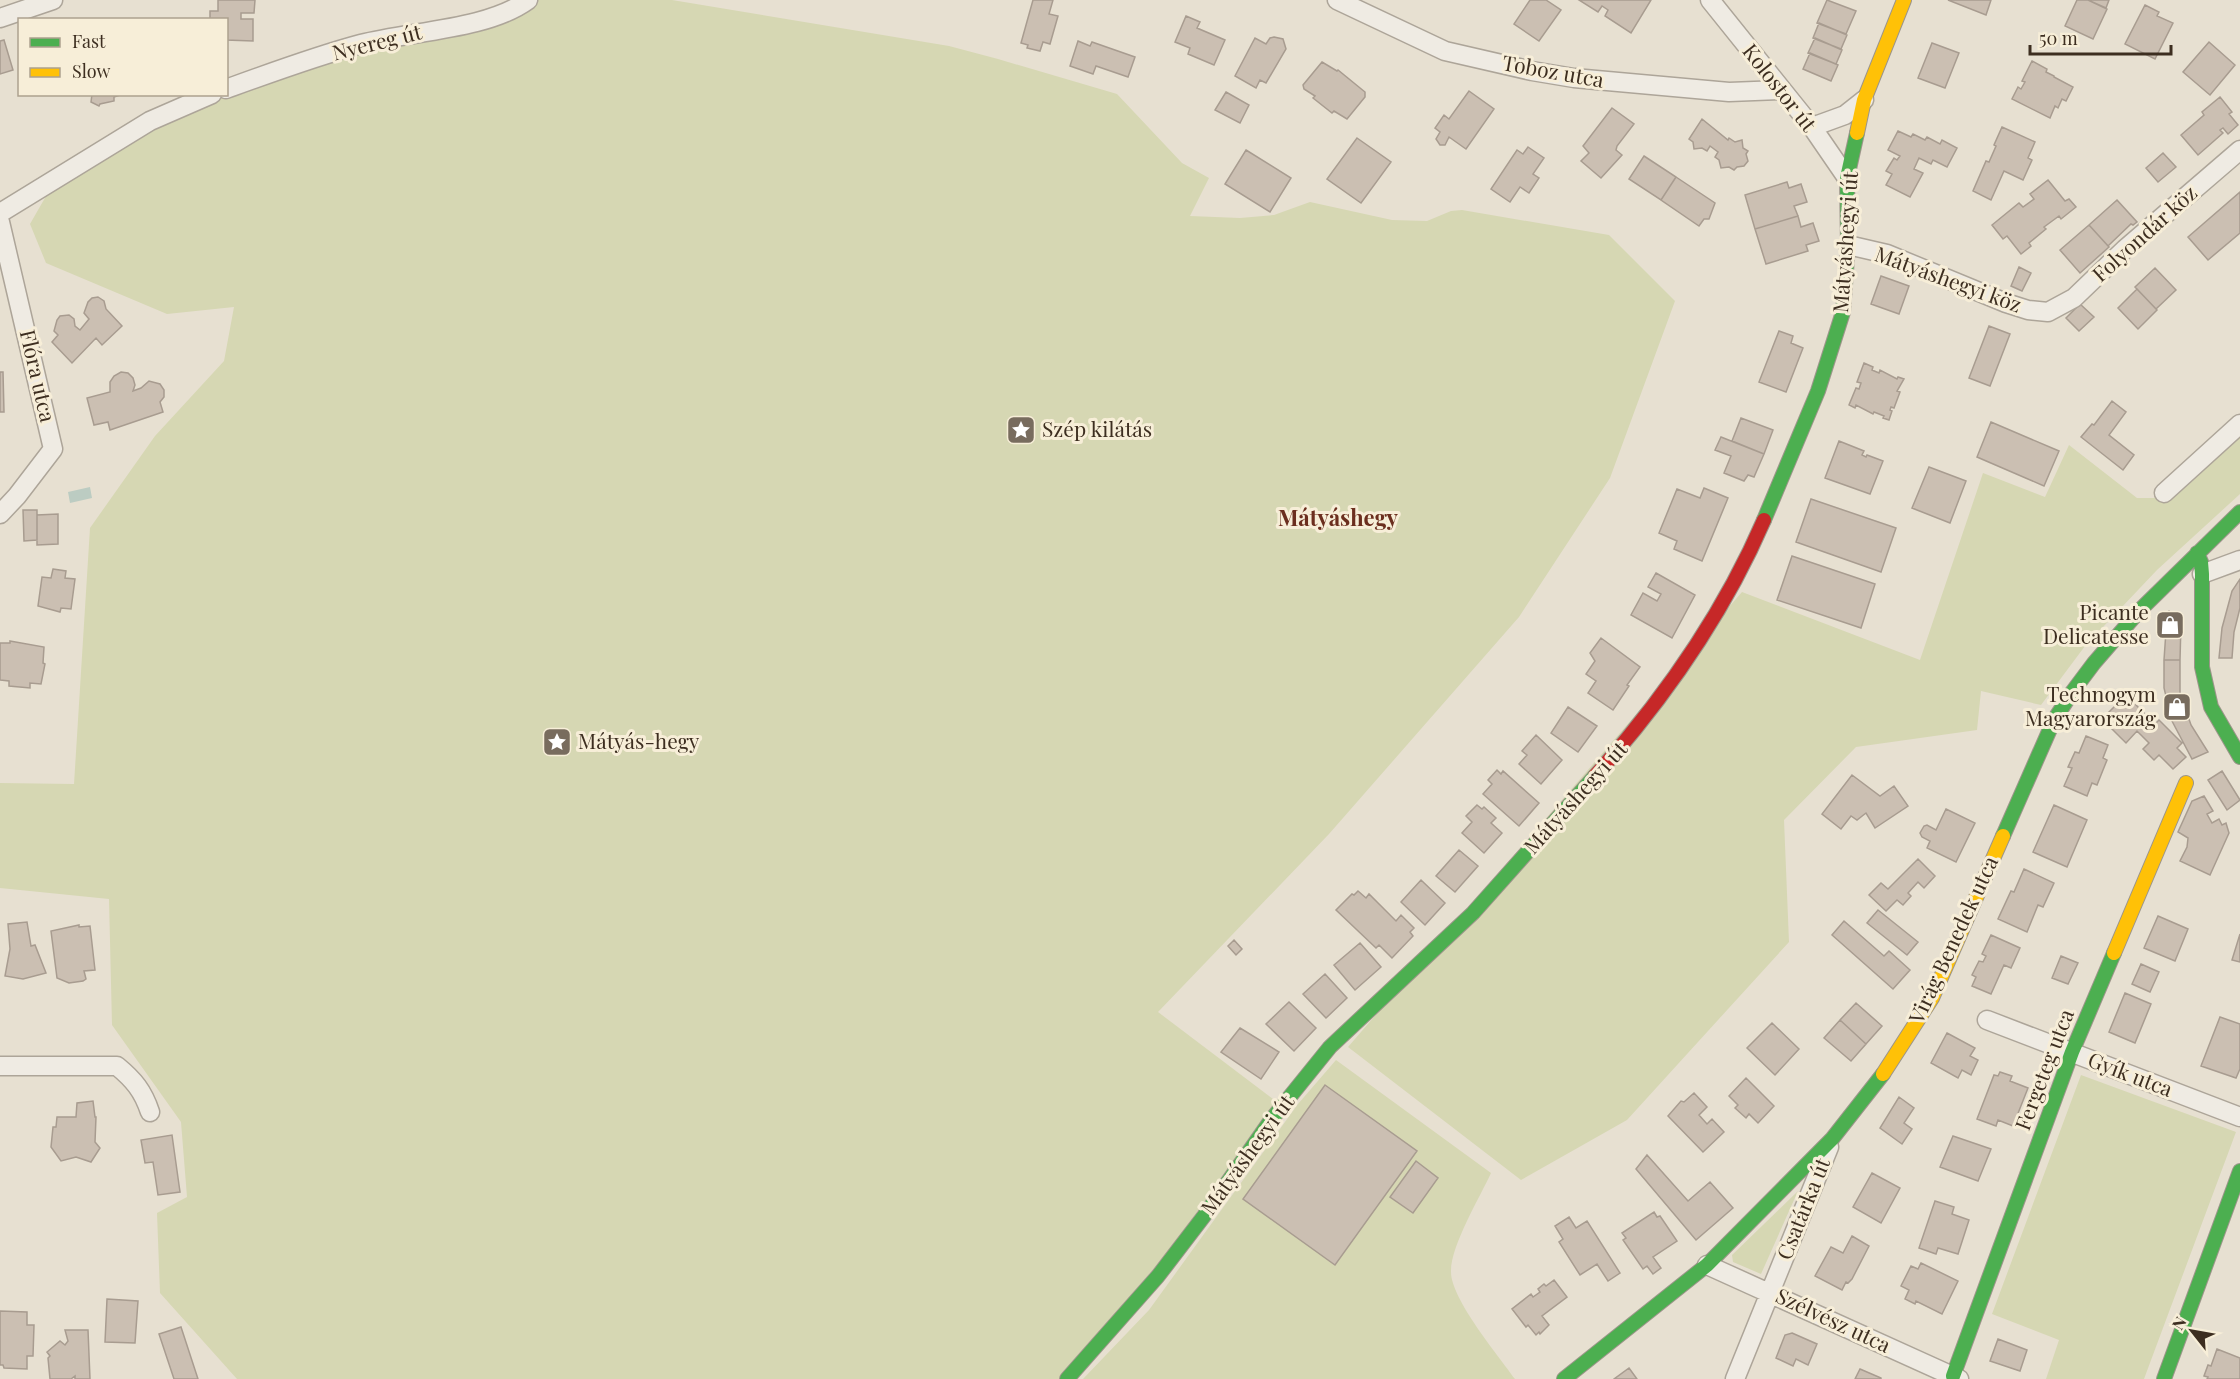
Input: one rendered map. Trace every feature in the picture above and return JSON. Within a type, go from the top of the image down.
[{"type":"street","points":[[0,18],[53,0]]},
{"type":"street","name":"Nyereg út","points":[[228,88],[361,44],[483,20],[528,0]]},
{"type":"street","name":"Toboz utca","points":[[1337,0],[1445,51],[1532,71],[1574,78],[1729,92],[1781,90]]},
{"type":"street","name":"Kolostor út","points":[[1710,0],[1812,127],[1846,178]]},
{"type":"street","name":"Mátyáshegyi út","points":[[1067,1379],[1153,1283],[1204,1216],[1271,1120],[1330,1047],[1473,913],[1631,736],[1672,682],[1707,629],[1741,571],[1830,358],[1843,312],[1848,245],[1846,178],[1864,100],[1904,0]]},
{"type":"street","points":[[0,213],[150,121],[207,96]]},
{"type":"street","points":[[1812,127],[1845,115],[1864,100]]},
{"type":"street","name":"Folyondár köz","points":[[2048,312],[2074,298],[2125,249],[2240,150]]},
{"type":"street","name":"Flóra utca","points":[[0,222],[53,449],[17,496],[0,514]]},
{"type":"street","name":"Mátyáshegyi köz","points":[[1848,245],[1887,254],[2006,303],[2028,310],[2048,312]]},
{"type":"street","points":[[2164,494],[2240,424]]},
{"type":"street","name":"Virág Benedek utca","points":[[1564,1379],[1707,1264],[1833,1139],[1887,1069],[1932,998],[2054,720],[2075,686],[2100,653],[2176,571],[2240,512]]},
{"type":"street","points":[[2197,553],[2201,562],[2202,574],[2202,667],[2211,707],[2240,757]]},
{"type":"street","points":[[2202,574],[2240,560]]},
{"type":"street","name":"Fergeteg utca","points":[[1956,1378],[2072,1052],[2186,783]]},
{"type":"street","name":"Gyík utca","points":[[1987,1020],[2240,1117]]},
{"type":"street","points":[[0,1066],[117,1066],[143,1093],[150,1112]]},
{"type":"street","name":"Csatárka út","points":[[1735,1379],[1833,1139]]},
{"type":"street","points":[[2164,1379],[2240,1171]]},
{"type":"street","name":"Szélvész utca","points":[[1707,1264],[1956,1378]]},
{"type":"green space","points":[[528,0],[672,0],[949,46],[1117,94],[1182,163],[1209,178],[1190,216],[1240,218],[1274,215],[1310,202],[1392,220],[1427,221],[1451,211],[1462,210],[1609,235],[1675,301],[1610,478],[1519,617],[1329,834],[1158,1012],[1277,1102],[1168,1252],[1060,1379],[237,1379],[160,1293],[157,1213],[187,1197],[181,1122],[112,1025],[109,899],[0,888],[0,783],[74,784],[90,528],[155,436],[224,361],[234,307],[167,314],[46,263],[30,224],[57,177],[194,101],[211,96],[228,96],[228,91]]},
{"type":"green space","points":[[2240,434],[2240,494],[2157,570],[2085,646],[2041,705],[1981,691],[1977,730],[1856,747],[1784,820],[1789,942],[1627,1120],[1521,1180],[1348,1047],[1742,592],[1920,660],[1983,473],[2045,497],[2069,445],[2137,498],[2165,498]]},
{"type":"green space","points":[[1336,1060],[1491,1173],[1460,1236],[1451,1272],[1453,1283],[1467,1311],[1515,1379],[1083,1379],[1149,1310],[1298,1104]]},
{"type":"green space","points":[[2081,1075],[2236,1132],[2144,1379],[2046,1379],[2059,1340],[1992,1314]]},
{"type":"green space","points":[[1798,1191],[1761,1274],[1733,1262],[1732,1255]]},
{"type":"shaded area","points":[[90,487],[92,498],[70,503],[68,492]]},
{"type":"building","points":[[218,0],[255,0],[254,13],[241,13],[241,19],[253,19],[253,41],[228,40],[228,18],[210,18],[210,11],[218,11]]},
{"type":"building","points":[[1033,0],[1053,0],[1049,14],[1058,16],[1050,44],[1043,42],[1040,51],[1027,48],[1028,45],[1021,43]]},
{"type":"building","points":[[1530,0],[1546,0],[1561,10],[1539,41],[1514,24]]},
{"type":"building","points":[[1579,0],[1651,0],[1631,33],[1605,16],[1608,10],[1602,6],[1598,12]]},
{"type":"building","points":[[1827,0],[1856,11],[1846,34],[1817,23]]},
{"type":"building","points":[[1948,0],[1991,0],[1986,15]]},
{"type":"building","points":[[2077,0],[2088,0],[2107,9],[2093,39],[2065,26]]},
{"type":"building","points":[[2088,0],[2109,0],[2106,8]]},
{"type":"building","points":[[2145,5],[2159,12],[2157,16],[2173,23],[2155,59],[2125,44]]},
{"type":"building","points":[[1186,16],[1200,22],[1197,28],[1225,40],[1214,65],[1188,54],[1190,48],[1175,42]]},
{"type":"building","points":[[1819,23],[1847,35],[1841,49],[1813,38]]},
{"type":"building","points":[[1255,38],[1266,44],[1270,38],[1283,39],[1286,49],[1266,83],[1260,80],[1256,88],[1235,76]]},
{"type":"building","points":[[1815,38],[1842,50],[1836,64],[1808,53]]},
{"type":"building","points":[[4,40],[13,70],[0,74],[0,41]]},
{"type":"building","points":[[1078,41],[1090,46],[1092,42],[1135,57],[1128,77],[1096,66],[1093,74],[1070,66]]},
{"type":"building","points":[[2209,42],[2235,65],[2210,95],[2183,72]]},
{"type":"building","points":[[1932,43],[1959,53],[1945,88],[1918,78]]},
{"type":"building","points":[[1810,53],[1838,65],[1831,81],[1803,69]]},
{"type":"building","points":[[2032,61],[2073,87],[2066,101],[2062,99],[2058,108],[2055,106],[2050,118],[2012,99],[2018,87],[2021,89],[2025,82],[2022,81]]},
{"type":"building","points":[[1322,62],[1338,70],[1365,92],[1365,97],[1347,119],[1334,111],[1332,113],[1313,98],[1315,96],[1304,89],[1303,85]]},
{"type":"building","points":[[1469,91],[1494,109],[1466,149],[1449,137],[1445,145],[1440,145],[1436,139],[1440,132],[1435,128],[1444,115],[1449,119]]},
{"type":"building","points":[[1226,92],[1249,105],[1240,123],[1215,110]]},
{"type":"building","points":[[92,96],[117,96],[114,97],[114,101],[99,106],[91,102]]},
{"type":"building","points":[[2220,97],[2232,112],[2229,114],[2238,125],[2228,134],[2223,128],[2220,130],[2223,133],[2198,155],[2181,135],[2204,115],[2202,112]]},
{"type":"building","points":[[1612,108],[1634,124],[1617,146],[1616,150],[1622,155],[1601,178],[1581,161],[1589,153],[1583,146]]},
{"type":"building","points":[[1702,119],[1728,140],[1729,138],[1735,142],[1742,140],[1743,148],[1748,151],[1746,154],[1748,161],[1744,166],[1734,170],[1729,167],[1721,168],[1719,160],[1715,157],[1718,152],[1710,146],[1707,151],[1702,148],[1694,149],[1693,142],[1689,139]]},
{"type":"building","points":[[2002,127],[2035,142],[2028,158],[2032,160],[2023,180],[2004,171],[1991,200],[1973,191],[1986,161],[1989,162]]},
{"type":"building","points":[[1898,131],[1911,137],[1913,134],[1925,140],[1927,137],[1940,144],[1942,140],[1957,148],[1947,167],[1933,160],[1931,164],[1919,158],[1914,169],[1923,173],[1910,197],[1886,185],[1892,174],[1886,171],[1894,158],[1897,160],[1900,156],[1888,150]]},
{"type":"building","points":[[1357,138],[1391,162],[1361,203],[1327,179]]},
{"type":"building","points":[[1528,147],[1544,158],[1533,174],[1539,178],[1529,193],[1520,187],[1510,202],[1491,189],[1517,150],[1523,154]]},
{"type":"building","points":[[1246,150],[1291,178],[1270,212],[1225,184]]},
{"type":"building","points":[[2163,153],[2176,167],[2158,182],[2146,168]]},
{"type":"building","points":[[1644,156],[1676,177],[1661,200],[1629,179]]},
{"type":"building","points":[[1676,177],[1715,203],[1709,219],[1704,219],[1699,226],[1661,200]]},
{"type":"building","points":[[2048,180],[2065,201],[2069,199],[2076,207],[2061,219],[2059,216],[2044,227],[2046,229],[2029,243],[2031,246],[2021,254],[2007,236],[2003,239],[1992,225],[2019,203],[2023,207],[2034,199],[2030,194]]},
{"type":"building","points":[[1787,182],[1789,188],[1801,184],[1807,202],[1794,206],[1798,216],[1755,229],[1745,195]]},
{"type":"building","points":[[2240,192],[2240,233],[2208,260],[2188,237]]},
{"type":"building","points":[[2117,200],[2137,222],[2131,224],[2108,246],[2089,225]]},
{"type":"building","points":[[1798,216],[1801,227],[1813,223],[1819,241],[1806,245],[1808,251],[1766,264],[1755,229]]},
{"type":"building","points":[[2089,225],[2109,247],[2080,273],[2060,250]]},
{"type":"building","points":[[2019,267],[2031,273],[2022,291],[2011,286]]},
{"type":"building","points":[[2155,268],[2176,290],[2156,309],[2135,287]]},
{"type":"building","points":[[1881,276],[1909,286],[1899,314],[1871,304]]},
{"type":"building","points":[[2137,289],[2157,310],[2138,329],[2118,308]]},
{"type":"building","points":[[98,297],[104,301],[106,309],[122,326],[102,345],[96,338],[72,363],[52,342],[58,335],[54,331],[57,320],[60,316],[69,315],[80,330],[89,319],[84,313],[88,302]]},
{"type":"building","points":[[2080,304],[2094,317],[2079,331],[2066,318]]},
{"type":"building","points":[[1989,326],[2010,334],[1990,386],[1969,378]]},
{"type":"building","points":[[1779,331],[1793,336],[1791,343],[1803,348],[1786,392],[1759,382]]},
{"type":"building","points":[[1864,363],[1879,373],[1880,370],[1897,379],[1898,377],[1904,379],[1897,391],[1900,392],[1894,408],[1891,407],[1889,420],[1856,405],[1855,408],[1849,405],[1856,388],[1859,389],[1861,383],[1857,382]]},
{"type":"building","points":[[0,372],[3,372],[4,412],[0,412]]},
{"type":"building","points":[[121,372],[128,373],[133,378],[135,385],[133,391],[149,381],[160,384],[164,390],[164,397],[160,402],[163,412],[110,430],[108,422],[94,425],[87,398],[110,392],[110,382]]},
{"type":"building","points":[[2112,401],[2126,412],[2109,435],[2134,455],[2123,470],[2081,437],[2092,424],[2094,425]]},
{"type":"building","points":[[1741,418],[1773,430],[1764,454],[1732,441]]},
{"type":"building","points":[[1991,422],[2059,451],[2044,486],[1977,457]]},
{"type":"building","points":[[1721,437],[1764,454],[1754,477],[1748,475],[1744,481],[1724,473],[1731,456],[1715,450]]},
{"type":"building","points":[[1839,441],[1864,451],[1862,455],[1866,457],[1867,455],[1883,461],[1870,494],[1825,478]]},
{"type":"building","points":[[1929,467],[1966,481],[1950,523],[1912,508]]},
{"type":"building","points":[[1704,488],[1728,498],[1702,561],[1674,549],[1677,541],[1659,533],[1677,489],[1700,498]]},
{"type":"building","points":[[1811,499],[1896,528],[1881,572],[1796,542]]},
{"type":"building","points":[[23,510],[37,510],[37,540],[24,541]]},
{"type":"building","points":[[58,514],[58,544],[37,545],[37,515]]},
{"type":"building","points":[[1792,556],[1875,584],[1861,628],[1777,600]]},
{"type":"building","points":[[53,569],[66,571],[65,578],[75,579],[71,609],[61,608],[60,612],[38,606],[42,577],[51,578]]},
{"type":"building","points":[[1656,573],[1695,595],[1672,638],[1631,615],[1643,593],[1657,601],[1661,594],[1648,587]]},
{"type":"building","points":[[2240,579],[2240,608],[2234,632],[2232,658],[2219,658],[2222,628],[2232,591]]},
{"type":"building","points":[[2169,611],[2181,623],[2180,660],[2164,660],[2166,631],[2161,620]]},
{"type":"building","points":[[1601,638],[1640,667],[1613,710],[1588,693],[1596,681],[1586,674],[1595,661],[1590,653]]},
{"type":"building","points":[[10,641],[44,647],[43,663],[45,664],[41,684],[30,683],[30,688],[9,686],[9,681],[0,680],[0,643],[10,643]]},
{"type":"building","name":"Technogym Magyarország","points":[[2164,660],[2180,660],[2180,693],[2191,725],[2208,752],[2192,759],[2172,721],[2164,688]]},
{"type":"building","points":[[2126,695],[2155,724],[2159,720],[2182,743],[2177,748],[2186,757],[2173,769],[2159,755],[2154,760],[2143,749],[2149,743],[2137,731],[2126,743],[2102,719]]},
{"type":"building","points":[[1568,707],[1597,726],[1578,752],[1551,733]]},
{"type":"building","points":[[1536,735],[1562,760],[1541,784],[1519,764],[1527,755],[1522,751]]},
{"type":"building","points":[[2086,736],[2108,745],[2103,758],[2107,760],[2097,785],[2092,783],[2087,796],[2064,786],[2072,768],[2068,767],[2075,752],[2079,753]]},
{"type":"building","points":[[1497,770],[1501,774],[1503,771],[1539,803],[1519,826],[1483,794],[1492,784],[1488,780]]},
{"type":"building","points":[[2222,771],[2240,800],[2227,810],[2208,780]]},
{"type":"building","points":[[1852,775],[1880,796],[1894,786],[1908,806],[1875,828],[1866,813],[1857,820],[1851,816],[1841,829],[1822,814]]},
{"type":"building","points":[[2204,796],[2213,811],[2207,814],[2212,823],[2219,819],[2222,825],[2226,823],[2229,833],[2210,875],[2180,861],[2187,847],[2188,838],[2178,832],[2192,801]]},
{"type":"building","points":[[1477,805],[1482,809],[1484,807],[1496,818],[1491,823],[1502,833],[1484,853],[1462,833],[1472,822],[1466,816]]},
{"type":"building","points":[[2054,805],[2087,820],[2067,867],[2033,852]]},
{"type":"building","points":[[1946,809],[1975,823],[1956,862],[1927,848],[1930,841],[1922,837],[1920,833],[1927,825],[1936,830]]},
{"type":"building","points":[[1459,850],[1478,866],[1455,892],[1436,876]]},
{"type":"building","points":[[1918,859],[1935,876],[1924,888],[1918,882],[1908,893],[1911,896],[1903,905],[1897,900],[1886,911],[1869,895],[1881,883],[1888,889]]},
{"type":"building","points":[[2024,869],[2054,883],[2043,907],[2038,905],[2027,932],[1998,919]]},
{"type":"building","points":[[1421,880],[1445,903],[1425,925],[1401,902]]},
{"type":"building","points":[[1358,891],[1366,898],[1369,894],[1396,921],[1401,915],[1414,928],[1410,932],[1413,936],[1392,958],[1379,945],[1376,948],[1336,910]]},
{"type":"building","points":[[1878,910],[1918,942],[1907,955],[1867,923]]},
{"type":"building","points":[[2158,916],[2188,929],[2175,961],[2144,948]]},
{"type":"building","points":[[1844,921],[1884,956],[1889,951],[1910,970],[1893,989],[1832,935]]},
{"type":"building","points":[[27,922],[31,946],[35,945],[46,973],[23,979],[5,976],[10,949],[8,924]]},
{"type":"building","points":[[79,925],[79,927],[90,926],[95,970],[84,971],[86,979],[83,981],[69,983],[57,978],[51,931]]},
{"type":"building","points":[[2240,934],[2240,962],[2232,960]]},
{"type":"building","points":[[1991,935],[2020,948],[2011,968],[2004,965],[1991,994],[1972,986],[1976,977],[1972,975],[1979,961],[1983,962],[1986,956],[1982,954]]},
{"type":"building","points":[[1234,940],[1242,949],[1236,955],[1228,946]]},
{"type":"building","points":[[1360,943],[1381,967],[1355,990],[1334,965]]},
{"type":"building","points":[[2061,956],[2078,963],[2068,984],[2052,978]]},
{"type":"building","points":[[2141,964],[2159,972],[2150,992],[2132,984]]},
{"type":"building","points":[[1325,974],[1347,998],[1326,1018],[1303,994]]},
{"type":"building","points":[[2125,993],[2151,1004],[2135,1043],[2109,1032]]},
{"type":"building","points":[[1289,1002],[1316,1028],[1294,1051],[1266,1024]]},
{"type":"building","points":[[1856,1003],[1882,1026],[1866,1044],[1840,1020]]},
{"type":"building","points":[[2220,1017],[2240,1024],[2240,1069],[2236,1078],[2201,1066]]},
{"type":"building","points":[[1840,1020],[1866,1044],[1851,1061],[1824,1038]]},
{"type":"building","points":[[1772,1023],[1799,1049],[1775,1075],[1747,1048]]},
{"type":"building","points":[[1240,1028],[1279,1052],[1261,1079],[1221,1052]]},
{"type":"building","points":[[1947,1033],[1975,1048],[1970,1056],[1978,1060],[1971,1075],[1962,1070],[1958,1078],[1931,1063]]},
{"type":"building","points":[[2000,1072],[2012,1076],[2010,1081],[2028,1088],[2013,1126],[1998,1120],[1996,1126],[1977,1119],[1994,1075],[1998,1076]]},
{"type":"building","points":[[1746,1078],[1774,1106],[1758,1123],[1749,1114],[1746,1118],[1735,1108],[1738,1105],[1729,1096]]},
{"type":"building","points":[[1325,1085],[1417,1151],[1335,1265],[1243,1199]]},
{"type":"building","points":[[1694,1093],[1707,1107],[1699,1115],[1707,1124],[1712,1119],[1724,1132],[1703,1152],[1668,1116],[1681,1101],[1684,1102]]},
{"type":"building","points":[[1899,1097],[1914,1108],[1904,1123],[1912,1129],[1902,1144],[1880,1128]]},
{"type":"building","points":[[93,1101],[96,1117],[95,1142],[100,1148],[91,1162],[76,1157],[61,1161],[51,1147],[53,1127],[56,1127],[57,1117],[76,1117],[77,1103]]},
{"type":"building","points":[[172,1135],[180,1192],[158,1195],[153,1162],[145,1163],[141,1140]]},
{"type":"building","points":[[1953,1136],[1991,1149],[1978,1181],[1940,1167]]},
{"type":"building","points":[[1647,1155],[1688,1201],[1710,1182],[1733,1208],[1696,1240],[1636,1169]]},
{"type":"building","points":[[1416,1161],[1438,1178],[1413,1213],[1390,1197]]},
{"type":"building","points":[[1872,1173],[1900,1188],[1881,1223],[1853,1207]]},
{"type":"building","points":[[1935,1201],[1954,1207],[1952,1214],[1969,1220],[1958,1254],[1938,1248],[1936,1254],[1919,1248]]},
{"type":"building","points":[[1654,1212],[1657,1217],[1660,1216],[1677,1241],[1653,1257],[1661,1268],[1653,1274],[1647,1266],[1643,1269],[1623,1240],[1626,1238],[1622,1233]]},
{"type":"building","points":[[1569,1217],[1576,1228],[1587,1221],[1620,1273],[1608,1281],[1597,1264],[1580,1275],[1559,1242],[1563,1239],[1555,1226]]},
{"type":"building","points":[[1852,1236],[1869,1246],[1852,1279],[1846,1282],[1842,1290],[1815,1276],[1831,1247],[1843,1253]]},
{"type":"building","points":[[1921,1263],[1958,1281],[1942,1314],[1916,1301],[1915,1304],[1905,1299],[1909,1290],[1901,1286],[1911,1266],[1918,1269]]},
{"type":"building","points":[[1554,1280],[1567,1297],[1542,1316],[1549,1325],[1536,1335],[1528,1325],[1526,1327],[1512,1309],[1531,1294],[1533,1297],[1540,1292],[1538,1289],[1544,1284],[1546,1286]]},
{"type":"building","points":[[107,1299],[138,1301],[135,1343],[105,1342]]},
{"type":"building","points":[[0,1311],[27,1312],[27,1325],[34,1325],[33,1356],[27,1356],[27,1369],[4,1368],[0,1365]]},
{"type":"building","points":[[181,1327],[198,1379],[174,1379],[159,1334]]},
{"type":"building","points":[[65,1330],[88,1330],[90,1379],[75,1379],[75,1376],[71,1379],[50,1379],[48,1358],[50,1356],[47,1352],[60,1341],[65,1345],[68,1341]]},
{"type":"building","points":[[1792,1333],[1817,1344],[1808,1365],[1796,1359],[1793,1366],[1776,1358],[1785,1335]]},
{"type":"building","points":[[1998,1339],[2027,1350],[2020,1371],[1990,1361]]},
{"type":"building","points":[[2217,1349],[2240,1358],[2240,1379],[2207,1379],[2208,1377],[2204,1376],[2208,1365],[2211,1366]]},
{"type":"building","points":[[1629,1368],[1637,1379],[1614,1379]]},
{"type":"building","points":[[1860,1369],[1881,1378],[1881,1379],[1855,1379]]},
{"type":"traffic: fast","points":[[1764,520],[1818,391],[1843,312],[1848,245],[1847,178],[1857,133]]},
{"type":"traffic: fast","points":[[2003,836],[2054,720],[2073,691],[2140,610],[2240,512]]},
{"type":"traffic: fast","points":[[2197,553],[2201,562],[2202,574],[2202,667],[2211,707],[2240,757]]},
{"type":"traffic: fast","points":[[1067,1379],[1158,1276],[1204,1216],[1271,1120],[1330,1047],[1473,913],[1595,776]]},
{"type":"traffic: fast","points":[[1953,1376],[2072,1052],[2114,953]]},
{"type":"traffic: fast","points":[[1564,1379],[1707,1265],[1832,1139],[1883,1074]]},
{"type":"traffic: fast","points":[[2164,1379],[2240,1171]]},
{"type":"traffic: slow","points":[[1857,133],[1864,100],[1904,0]]},
{"type":"traffic: slow","points":[[2114,953],[2186,783]]},
{"type":"traffic: slow","points":[[1883,1074],[1932,998],[2003,836]]},
{"type":"traffic: jam","points":[[1595,776],[1645,717],[1690,655],[1730,589],[1764,520]]},
{"type":"place","name":"Szép kilátás","points":[[1021,430]]},
{"type":"place","name":"Picante Delicatesse","points":[[2170,625]]},
{"type":"place","name":"Technogym Magyarország","points":[[2177,707]]},
{"type":"place","name":"Mátyás-hegy","points":[[557,742]]},
{"type":"district","name":"Mátyáshegy","points":[[1338,518]]}]
